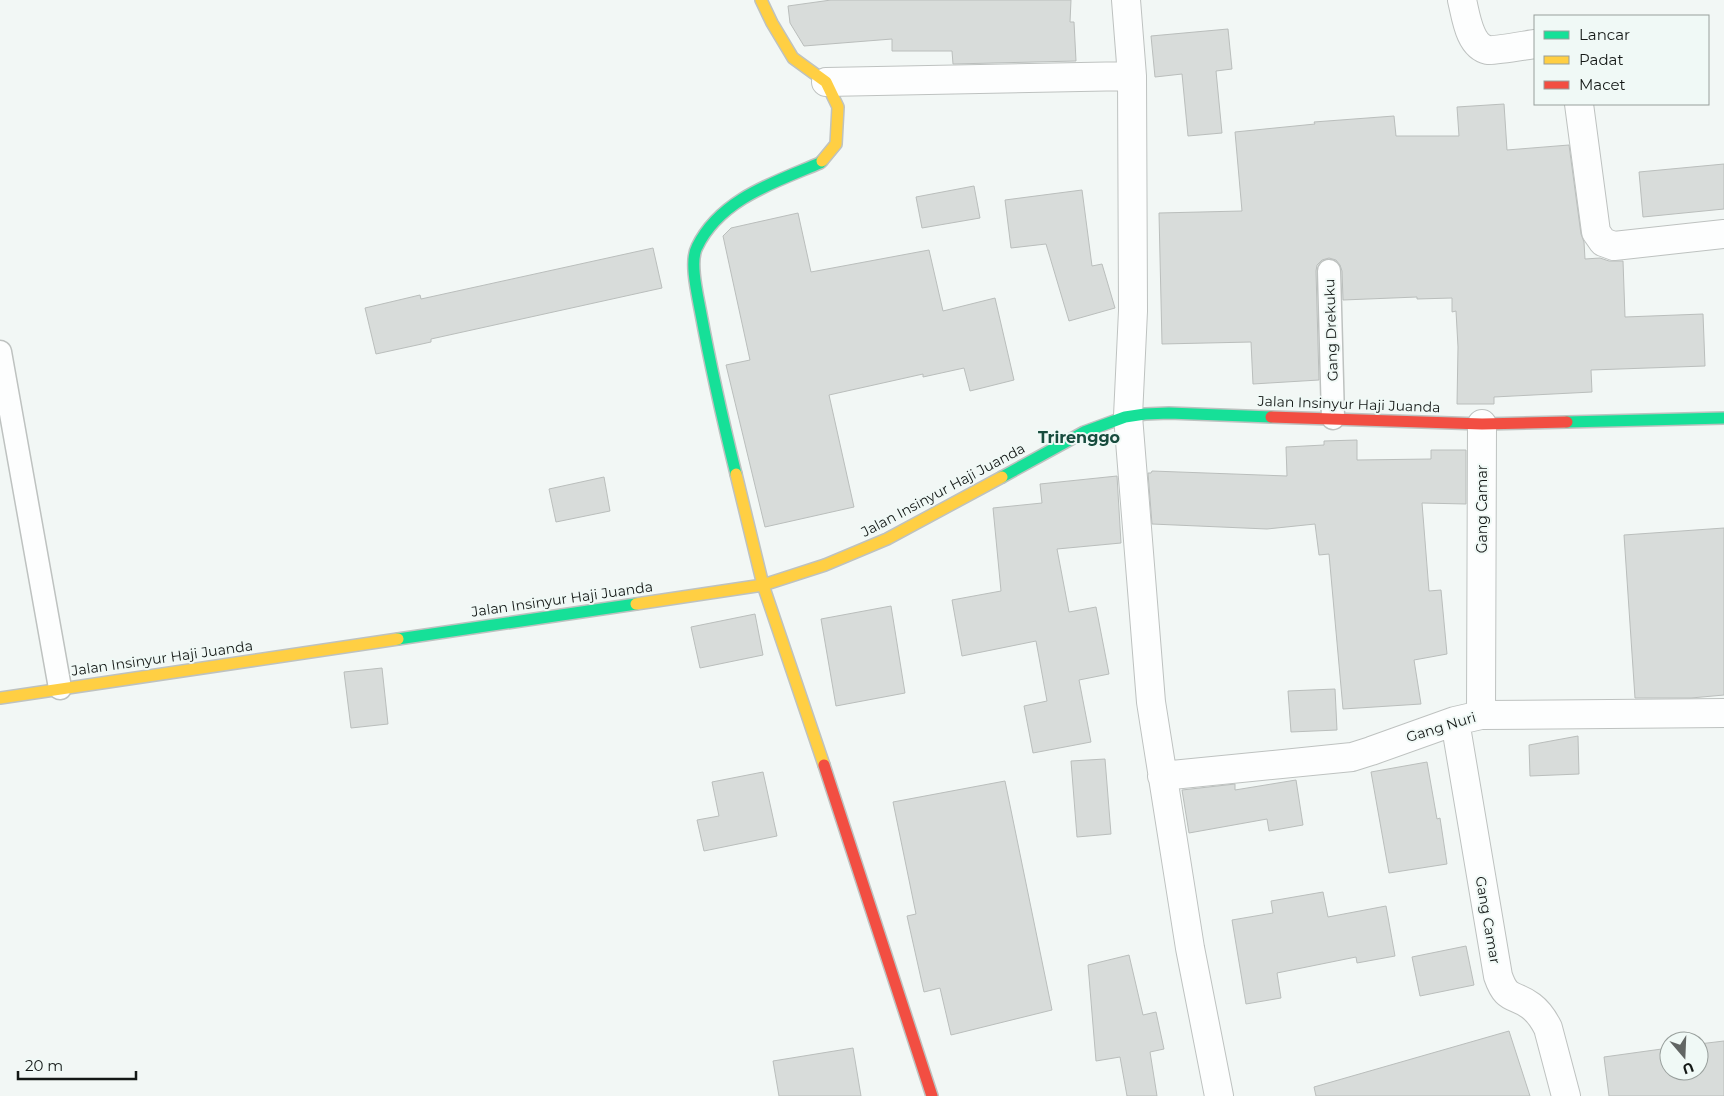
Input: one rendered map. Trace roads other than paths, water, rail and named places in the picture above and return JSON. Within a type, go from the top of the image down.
[{"type":"main road","points":[[761,0],[772,24],[793,58],[826,82],[838,107],[836,144],[820,163],[755,190],[732,206],[711,226],[696,248],[694,272],[712,374],[763,585],[792,667],[932,1096]]},
{"type":"main road","name":"Jalan Insinyur Haji Juanda","points":[[0,698],[763,585],[825,564],[887,539],[1084,432],[1108,421],[1128,416],[1168,413],[1482,424],[1724,418]]},
{"type":"street","points":[[1126,0],[1132,76],[1133,311],[1128,416],[1151,702],[1190,948],[1219,1096]]},
{"type":"street","points":[[1462,0],[1466,19],[1475,42],[1488,50],[1534,44]]},
{"type":"street","points":[[826,82],[1132,76]]},
{"type":"street","points":[[1579,105],[1596,232],[1603,242],[1614,246],[1724,234]]},
{"type":"street","name":"Gang Camar","points":[[1481,715],[1482,424]]},
{"type":"street","name":"Gang Nuri","points":[[1162,776],[1352,757],[1455,720],[1481,715],[1724,713]]},
{"type":"street","name":"Gang Camar","points":[[1455,720],[1498,976],[1505,992],[1530,1006],[1548,1028],[1566,1096]]},
{"type":"lane","name":"Gang Drekuku","points":[[1329,271],[1333,418]]},
{"type":"lane","points":[[0,352],[60,688]]},
{"type":"district","name":"Trirenggo","points":[[1079,437]]}]
